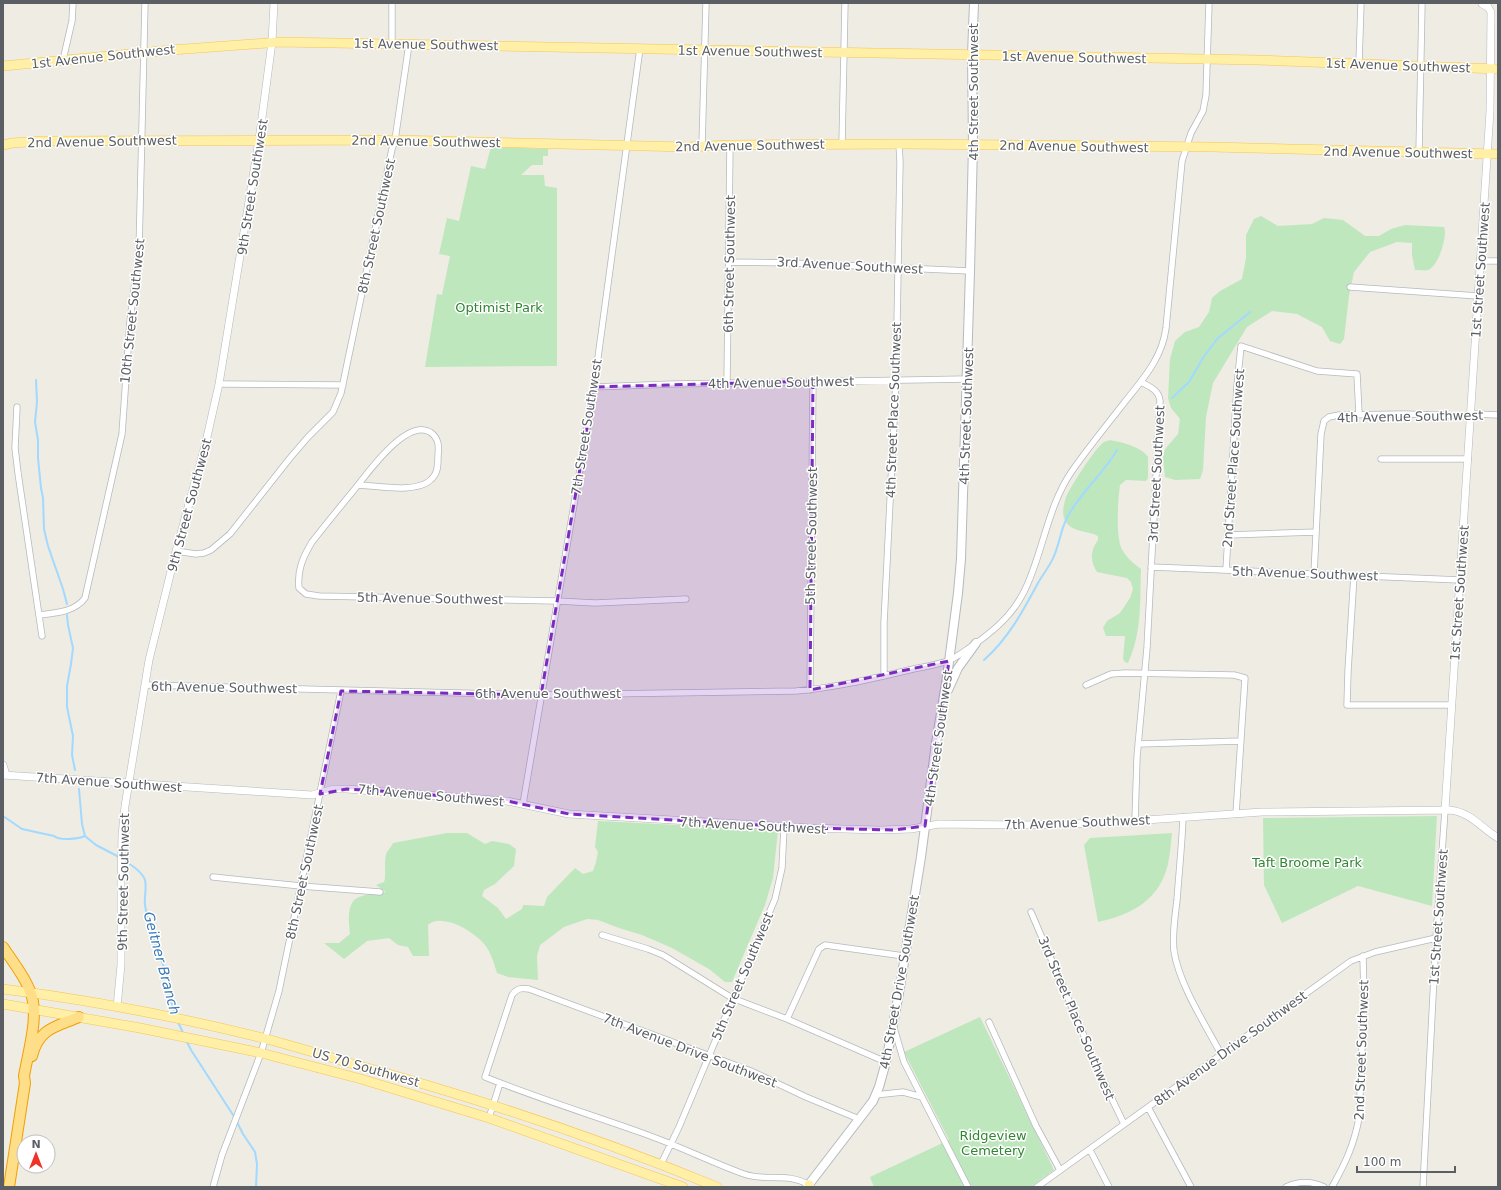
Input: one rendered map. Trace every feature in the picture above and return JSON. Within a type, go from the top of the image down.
[{"type":"highway","points":[[3,946],[31,993],[34,1009],[34,1020],[24,1076],[25,1083],[9,1187]]},
{"type":"highway","points":[[25,1083],[28,1077],[33,1052],[41,1036],[53,1027],[79,1017]]},
{"type":"main road","name":"4th Street Southwest","points":[[925,826],[949,661],[961,558],[973,146],[972,55],[974,3]]},
{"type":"main road","name":"1st Avenue Southwest","points":[[3,66],[143,52],[272,42],[1207,59],[1359,63],[1495,69]]},
{"type":"main road","name":"2nd Avenue Southwest","points":[[3,145],[36,142],[142,140],[395,140],[702,146],[899,144],[973,146],[1186,147],[1498,154]]},
{"type":"main road","points":[[941,711],[955,674],[976,643]]},
{"type":"main road","name":"4th Street Drive Southwest","points":[[808,1186],[859,1119],[879,1087],[894,1026],[925,826]]},
{"type":"main road","name":"US 70 Southwest","points":[[3,989],[117,1007],[209,1025],[431,1085],[601,1141],[717,1187]]},
{"type":"main road","name":"US 70 Southwest","points":[[3,1004],[140,1028],[261,1053],[361,1079],[489,1118],[683,1187]]},
{"type":"street","points":[[63,60],[72,22],[73,3]]},
{"type":"street","name":"10th Street Southwest","points":[[39,615],[72,608],[80,604],[87,592],[120,446],[130,322],[139,251],[145,3]]},
{"type":"street","name":"9th Street Southwest","points":[[117,1007],[122,965],[122,835],[128,783],[149,660],[176,551],[205,446],[219,384],[259,140],[272,42],[274,3]]},
{"type":"street","points":[[392,3],[392,44]]},
{"type":"street","points":[[702,146],[706,3]]},
{"type":"street","points":[[842,144],[845,3]]},
{"type":"street","points":[[949,661],[994,630],[1016,607],[1029,582],[1054,506],[1066,482],[1080,460],[1141,382],[1157,358],[1165,336],[1181,176],[1186,147],[1205,104],[1209,3]]},
{"type":"street","points":[[1359,63],[1361,3]]},
{"type":"street","points":[[1419,152],[1422,3]]},
{"type":"street","name":"1st Street Southwest","points":[[1423,1187],[1436,938],[1478,296],[1495,69],[1491,12],[1488,7],[1479,4]]},
{"type":"street","name":"8th Street Southwest","points":[[176,551],[196,554],[204,553],[211,550],[230,534],[290,458],[333,412],[339,400],[395,140],[409,44]]},
{"type":"street","name":"7th Street Southwest","points":[[523,804],[594,387],[640,48]]},
{"type":"street","name":"4th Street Place Southwest","points":[[884,676],[884,630],[896,380],[900,162],[899,144]]},
{"type":"street","name":"6th Street Southwest","points":[[727,383],[730,145]]},
{"type":"street","points":[[1481,261],[1498,261]]},
{"type":"street","name":"3rd Avenue Southwest","points":[[729,262],[773,262],[970,271]]},
{"type":"street","points":[[1350,287],[1478,296]]},
{"type":"street","name":"2nd Street Place Southwest","points":[[1226,570],[1237,386],[1241,346],[1317,371],[1357,374],[1359,414]]},
{"type":"street","name":"4th Avenue Southwest","points":[[594,387],[673,384],[967,379]]},
{"type":"street","name":"5th Street Southwest","points":[[810,690],[813,381]]},
{"type":"street","name":"3rd Street Southwest","points":[[1134,821],[1138,744],[1145,672],[1160,401],[1158,393],[1155,390],[1141,382]]},
{"type":"street","points":[[219,384],[343,385]]},
{"type":"street","points":[[17,407],[15,448],[42,636]]},
{"type":"street","name":"4th Avenue Southwest","points":[[1316,532],[1321,434],[1324,421],[1335,415],[1359,414],[1467,416],[1476,414],[1498,415]]},
{"type":"street","name":"5th Avenue Southwest","points":[[359,485],[416,488],[429,482],[437,469],[438,440],[426,430],[416,430],[409,433],[386,451],[372,466],[359,485],[316,537],[304,555],[298,579],[300,588],[306,594],[319,596],[595,603],[686,599]]},
{"type":"street","points":[[1380,459],[1468,459]]},
{"type":"street","points":[[1228,535],[1316,532],[1314,574]]},
{"type":"street","name":"5th Avenue Southwest","points":[[1151,567],[1460,580]]},
{"type":"street","points":[[1354,575],[1347,705],[1452,705]]},
{"type":"street","name":"6th Avenue Southwest","points":[[145,686],[541,695],[810,690],[842,685],[949,661]]},
{"type":"street","points":[[1086,685],[1111,674],[1125,672],[1234,675],[1246,678],[1240,741],[1236,814]]},
{"type":"street","name":"8th Street Southwest","points":[[213,1187],[222,1155],[261,1053],[279,991],[341,691]]},
{"type":"street","points":[[1138,744],[1240,741]]},
{"type":"street","points":[[3,765],[5,775]]},
{"type":"street","name":"7th Avenue Southwest","points":[[5,775],[312,795],[334,789],[346,789],[474,798],[523,804],[568,814],[784,827],[885,830],[911,829],[939,824],[1102,824],[1236,814],[1337,810],[1445,810],[1458,811],[1466,814],[1473,818],[1490,834],[1498,838]]},
{"type":"street","points":[[1183,817],[1174,930],[1174,952],[1177,964],[1188,991],[1221,1054]]},
{"type":"street","name":"5th Street Southwest","points":[[661,1164],[671,1144],[775,899],[782,868],[784,827]]},
{"type":"street","points":[[213,877],[380,892]]},
{"type":"street","name":"3rd Street Place Southwest","points":[[1031,912],[1102,1078],[1124,1124]]},
{"type":"street","points":[[602,935],[663,955],[732,998],[886,1062]]},
{"type":"street","name":"8th Avenue Drive Southwest","points":[[1037,1187],[1351,960],[1436,938]]},
{"type":"street","points":[[787,1020],[819,949],[825,945],[904,956]]},
{"type":"street","name":"2nd Street Southwest","points":[[1332,1187],[1350,1154],[1359,1118],[1364,999],[1363,956]]},
{"type":"street","name":"7th Avenue Drive Southwest","points":[[500,1083],[485,1077],[512,995],[515,990],[519,988],[529,989],[751,1071],[806,1097],[859,1119]]},
{"type":"street","points":[[989,1022],[1036,1126],[1060,1170]]},
{"type":"street","points":[[894,1026],[901,1055],[968,1187]]},
{"type":"street","points":[[489,1118],[500,1083],[671,1144],[745,1174],[765,1178],[794,1178],[801,1180],[808,1186]]},
{"type":"street","points":[[875,1095],[903,1092],[922,1097]]},
{"type":"street","points":[[1148,1106],[1191,1187]]},
{"type":"street","points":[[1090,1150],[1109,1187]]},
{"type":"street","points":[[1286,1187],[1309,1182],[1324,1187]]},
{"type":"highlighted area","points":[[813,381],[810,690],[949,661],[925,826],[895,830],[810,828],[569,814],[507,801],[380,791],[347,789],[320,794],[341,691],[541,695],[594,387]]},
{"type":"green space","name":"Optimist Park","points":[[491,147],[548,149],[548,156],[543,156],[543,165],[532,165],[521,175],[544,175],[545,186],[557,188],[557,366],[425,367],[437,294],[442,295],[450,256],[439,254],[447,218],[459,221],[471,166],[485,169]]},
{"type":"green space","points":[[1261,216],[1278,226],[1312,224],[1324,218],[1343,220],[1365,236],[1379,236],[1391,229],[1405,225],[1444,227],[1445,237],[1439,257],[1432,268],[1428,270],[1415,270],[1412,255],[1412,243],[1397,242],[1370,252],[1354,272],[1349,296],[1344,339],[1340,344],[1330,341],[1322,327],[1297,314],[1272,311],[1247,327],[1213,383],[1206,417],[1203,470],[1200,479],[1175,480],[1165,477],[1163,457],[1165,449],[1178,434],[1180,419],[1171,408],[1168,398],[1170,359],[1175,341],[1185,332],[1199,327],[1209,312],[1212,298],[1220,291],[1242,279],[1246,258],[1246,235],[1254,219]]},
{"type":"green space","points":[[1110,440],[1141,450],[1148,457],[1148,478],[1146,481],[1126,480],[1120,485],[1119,491],[1118,529],[1120,546],[1133,563],[1141,569],[1138,629],[1133,652],[1128,663],[1123,659],[1125,636],[1106,636],[1103,628],[1107,621],[1120,613],[1130,598],[1133,589],[1131,582],[1127,578],[1097,572],[1092,560],[1092,552],[1098,540],[1098,536],[1074,529],[1066,523],[1063,513],[1066,497],[1078,476],[1100,446],[1104,442]]},
{"type":"green space","name":"Taft Broome Park","points":[[1437,816],[1432,906],[1358,886],[1282,923],[1264,885],[1263,818]]},
{"type":"green space","points":[[598,821],[778,830],[773,878],[765,905],[732,982],[725,982],[709,969],[672,948],[642,935],[598,920],[587,919],[564,927],[540,945],[537,956],[538,980],[508,977],[497,973],[489,951],[485,945],[474,935],[450,922],[441,921],[428,925],[429,956],[413,956],[408,947],[398,945],[389,938],[367,941],[344,959],[324,943],[339,943],[350,934],[349,914],[351,905],[357,898],[370,894],[386,892],[376,885],[384,882],[386,856],[393,843],[447,833],[467,833],[485,844],[492,841],[509,844],[516,849],[514,866],[495,884],[484,890],[482,896],[498,908],[506,919],[522,909],[523,905],[544,906],[547,897],[575,868],[583,874],[593,871],[598,852],[595,847]]},
{"type":"green space","points":[[1172,833],[1169,860],[1164,877],[1151,896],[1133,910],[1098,922],[1084,845],[1090,838]]},
{"type":"green space","name":"Ridgeview Cemetery","points":[[980,1017],[1054,1170],[1031,1187],[874,1187],[870,1177],[949,1140],[904,1052]]},
{"type":"waterway","points":[[1172,398],[1189,382],[1203,358],[1217,339],[1250,312]]},
{"type":"waterway","points":[[36,380],[37,402],[35,422],[43,498],[44,529],[67,604]]},
{"type":"waterway","points":[[984,660],[1008,634],[1052,560],[1064,524],[1069,514],[1117,450]]},
{"type":"waterway","points":[[67,615],[73,648],[67,686],[67,707],[73,736],[72,755],[75,770]]},
{"type":"waterway","points":[[79,789],[82,824],[85,836]]},
{"type":"waterway","name":"Geitner Branch","points":[[3,816],[22,829],[54,836],[60,839],[74,839],[85,836],[96,845],[119,857]]},
{"type":"waterway","name":"Geitner Branch","points":[[123,860],[139,871],[145,880],[145,902],[149,924],[168,978],[172,1005],[175,1014]]},
{"type":"waterway","name":"Geitner Branch","points":[[178,1022],[184,1035]]},
{"type":"waterway","name":"Geitner Branch","points":[[186,1040],[235,1118]]},
{"type":"waterway","name":"Geitner Branch","points":[[237,1122],[255,1152],[257,1164],[256,1187]]}]
